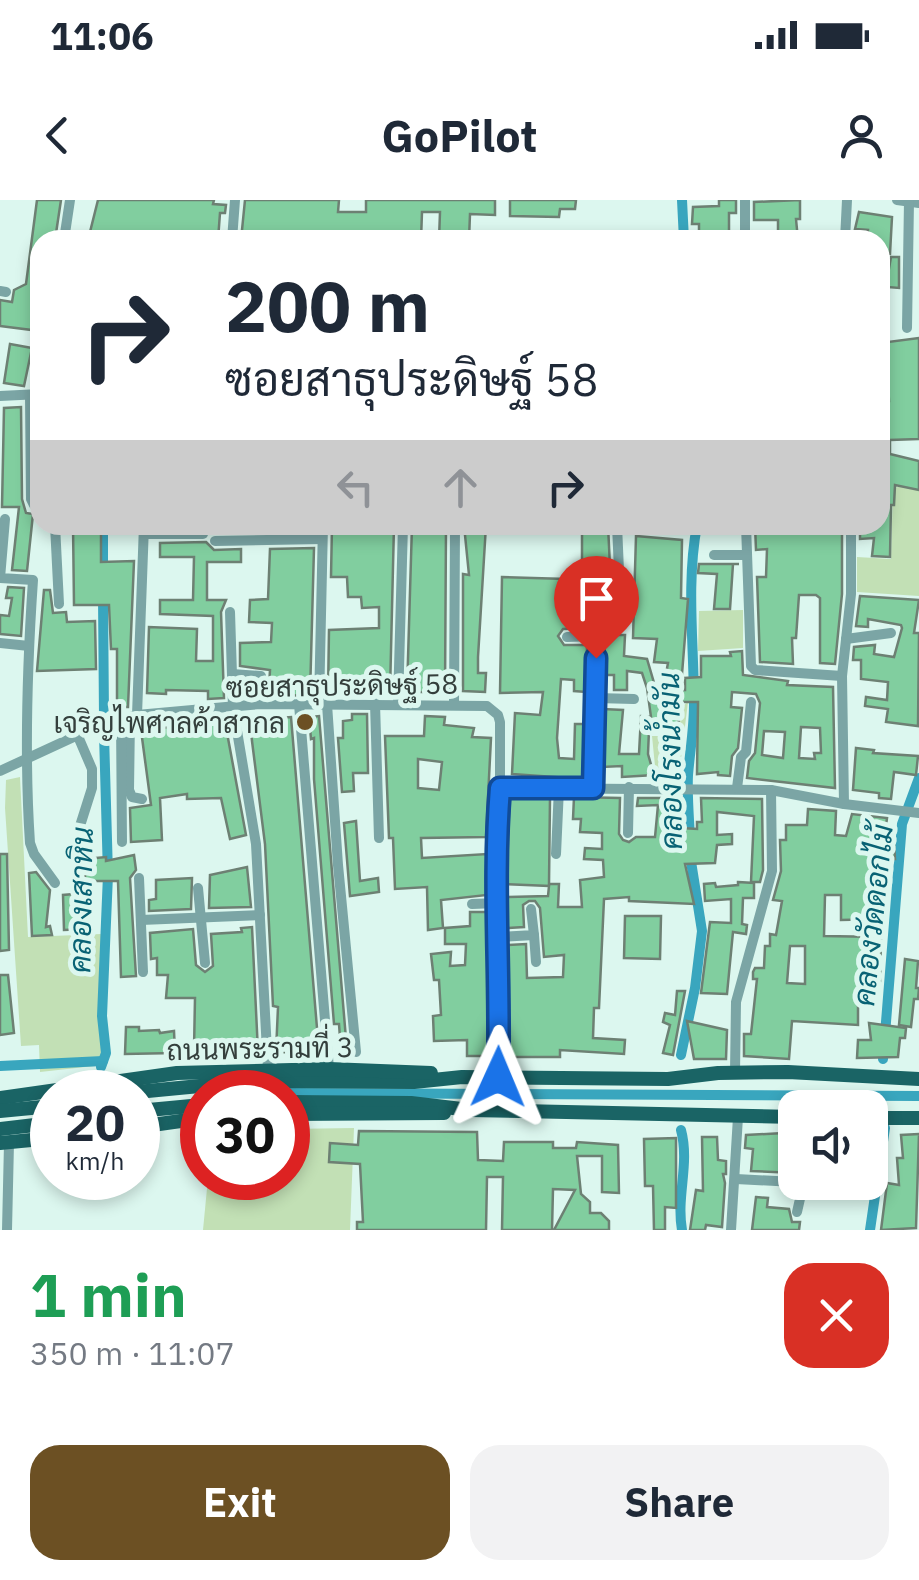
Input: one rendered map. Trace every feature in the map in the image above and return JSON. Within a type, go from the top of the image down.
[{"type":"main road","name":"ถนนพระรามที่ 3","points":[[268,1070],[329,1069],[462,1077],[668,1078],[735,1073],[919,1079]]},
{"type":"main road","name":"ถนนพระรามที่ 3","points":[[2,1104],[147,1076],[180,1074]]},
{"type":"main road","name":"ถนนพระรามที่ 3","points":[[160,1090],[252,1081],[414,1082],[462,1077]]},
{"type":"main road","name":"ถนนพระรามที่ 3","points":[[310,1102],[778,1118]]},
{"type":"main road","name":"ถนนพระรามที่ 3","points":[[2,1104],[30,1105]]},
{"type":"main road","name":"ถนนพระรามที่ 3","points":[[310,1114],[470,1110]]},
{"type":"main road","points":[[888,1118],[919,1118]]},
{"type":"main road","points":[[7,1143],[0,1127],[30,1125]]},
{"type":"street","points":[[66,230],[70,200]]},
{"type":"street","points":[[233,230],[235,200]]},
{"type":"street","points":[[745,230],[746,200]]},
{"type":"street","points":[[846,230],[848,200]]},
{"type":"street","points":[[896,200],[919,203]]},
{"type":"street","points":[[907,328],[909,201]]},
{"type":"street","points":[[0,396],[30,395]]},
{"type":"street","points":[[5,519],[0,578],[58,579]]},
{"type":"street","points":[[56,535],[59,604]]},
{"type":"street","points":[[122,842],[144,535]]},
{"type":"street","points":[[322,535],[323,704],[356,1052]]},
{"type":"street","points":[[398,704],[403,535]]},
{"type":"street","points":[[454,705],[455,535]]},
{"type":"street","points":[[593,788],[598,609],[620,594],[617,535]]},
{"type":"street","points":[[746,535],[751,666],[755,670],[842,676]]},
{"type":"street","points":[[844,804],[842,676],[851,594],[850,535]]},
{"type":"street","points":[[215,541],[322,540]]},
{"type":"street","points":[[714,554],[747,555]]},
{"type":"street","points":[[34,580],[25,760],[30,843],[55,883]]},
{"type":"street","points":[[230,612],[234,707],[256,844],[268,1070]]},
{"type":"street","points":[[846,639],[891,633]]},
{"type":"street","points":[[567,637],[596,636]]},
{"type":"street","points":[[0,643],[29,646]]},
{"type":"street","points":[[232,674],[260,676]]},
{"type":"street","points":[[596,698],[634,700]]},
{"type":"street","points":[[736,788],[741,758],[746,752],[751,702]]},
{"type":"street","points":[[299,704],[329,1069]]},
{"type":"street","name":"ซอยสาธุประดิษฐ์ 58","points":[[0,772],[77,734],[129,717],[299,704],[487,706],[498,715],[500,788]]},
{"type":"street","points":[[375,704],[379,838]]},
{"type":"street","points":[[129,717],[129,790],[132,797],[142,799]]},
{"type":"street","points":[[77,734],[92,769],[90,799],[79,829],[86,850]]},
{"type":"street","points":[[628,833],[629,787]]},
{"type":"street","points":[[498,1077],[494,851],[500,788],[736,788],[909,812]]},
{"type":"street","points":[[556,854],[558,788]]},
{"type":"street","points":[[735,1073],[736,1002],[772,871],[770,790]]},
{"type":"street","points":[[138,878],[143,972]]},
{"type":"street","points":[[198,888],[205,962]]},
{"type":"street","points":[[472,904],[497,904]]},
{"type":"street","points":[[532,909],[536,962]]},
{"type":"street","points":[[140,920],[260,916]]},
{"type":"street","points":[[498,937],[534,935]]},
{"type":"street","points":[[731,1230],[738,1117]]},
{"type":"street","points":[[7,1143],[7,1230]]},
{"type":"street","points":[[736,1180],[778,1181]]},
{"type":"street","points":[[797,1212],[800,1200]]},
{"type":"green space","points":[[919,483],[919,596],[857,592],[857,557],[891,559],[893,488]]},
{"type":"green space","points":[[743,610],[743,648],[698,651],[699,611]]},
{"type":"green space","points":[[688,702],[679,775],[656,776],[652,736],[675,736],[680,708]]},
{"type":"green space","points":[[20,777],[28,937],[101,934],[103,1053],[94,1066],[40,1070],[39,1045],[21,1046],[6,780]]},
{"type":"green space","points":[[354,1128],[350,1230],[203,1230],[206,1200],[310,1200],[310,1129]]},
{"type":"building","points":[[37,200],[61,200],[56,230],[33,230]]},
{"type":"building","points":[[98,200],[214,200],[213,204],[226,205],[225,213],[220,213],[219,230],[90,230]]},
{"type":"building","points":[[245,200],[339,200],[338,212],[366,212],[366,200],[495,200],[495,215],[470,214],[469,230],[439,230],[440,212],[422,212],[421,230],[242,230]]},
{"type":"building","points":[[510,200],[576,200],[575,209],[560,209],[559,217],[510,216]]},
{"type":"building","points":[[719,200],[736,200],[736,213],[729,213],[729,230],[699,230],[699,224],[692,224],[693,207],[719,206]]},
{"type":"building","points":[[800,200],[797,230],[778,230],[778,220],[754,220],[754,202]]},
{"type":"building","points":[[859,212],[892,217],[890,254],[890,230],[855,229]]},
{"type":"building","points":[[30,253],[30,330],[0,326],[0,300],[12,302],[14,290],[26,284]]},
{"type":"building","points":[[891,257],[899,257],[899,288],[890,287]]},
{"type":"building","points":[[919,338],[919,439],[890,440],[890,342]]},
{"type":"building","points":[[10,344],[30,348],[24,386],[4,383]]},
{"type":"building","points":[[21,407],[22,499],[26,513],[30,514],[31,535],[27,571],[12,570],[19,507],[2,507],[4,408]]},
{"type":"building","points":[[890,454],[919,461],[919,490],[895,485],[890,557],[872,556],[874,538],[860,539],[860,535],[890,535]]},
{"type":"building","points":[[73,535],[101,535],[101,562],[134,561],[128,707],[117,707],[117,649],[111,649],[109,605],[74,605]]},
{"type":"building","points":[[332,535],[394,535],[390,692],[328,695],[329,630],[379,628],[379,607],[362,608],[361,597],[348,597],[347,577],[331,577]]},
{"type":"building","points":[[412,535],[446,535],[445,692],[407,692]]},
{"type":"building","points":[[465,535],[485,535],[478,657],[478,673],[486,673],[485,692],[463,691],[463,574],[469,575]]},
{"type":"building","points":[[582,535],[608,535],[611,588],[592,590],[590,565],[582,564]]},
{"type":"building","points":[[755,535],[842,535],[842,594],[835,664],[820,663],[820,598],[816,595],[799,595],[796,638],[792,638],[793,664],[760,662],[757,577],[766,577],[767,549],[756,550]]},
{"type":"building","points":[[636,536],[682,540],[681,598],[688,599],[682,674],[666,674],[668,663],[654,662],[657,639],[633,638]]},
{"type":"building","points":[[206,542],[214,550],[241,549],[241,562],[207,562],[207,600],[226,600],[221,612],[224,698],[208,699],[208,691],[147,693],[149,627],[197,629],[196,661],[213,661],[213,616],[160,614],[160,600],[193,600],[194,557],[160,557],[160,543]]},
{"type":"building","points":[[314,548],[310,695],[241,697],[241,690],[269,687],[270,670],[240,666],[240,643],[271,642],[272,623],[249,622],[250,600],[268,599],[270,549]]},
{"type":"building","points":[[699,564],[733,564],[730,609],[714,609],[717,574],[698,573]]},
{"type":"building","points":[[502,577],[566,579],[564,608],[590,606],[587,628],[563,629],[558,636],[564,645],[587,645],[586,692],[574,691],[574,680],[561,679],[557,738],[559,758],[574,759],[575,724],[585,724],[583,779],[512,774],[515,713],[540,715],[543,692],[500,693]]},
{"type":"building","points":[[8,587],[24,588],[21,636],[0,634],[0,615],[9,616],[12,598],[6,598]]},
{"type":"building","points":[[44,590],[50,590],[53,613],[66,612],[67,622],[95,621],[96,669],[37,671]]},
{"type":"building","points":[[860,596],[919,600],[914,633],[919,633],[918,726],[886,722],[888,709],[865,706],[866,697],[887,700],[888,682],[861,679],[861,660],[853,660],[854,647],[875,645],[874,654],[894,657],[902,628],[868,619],[868,627],[856,626]]},
{"type":"building","points":[[605,635],[625,635],[624,656],[647,659],[662,710],[664,691],[685,690],[685,678],[701,677],[701,656],[731,656],[730,652],[742,651],[743,675],[788,681],[787,685],[833,687],[835,788],[747,778],[749,761],[755,753],[760,703],[756,694],[732,692],[731,707],[742,708],[738,748],[732,756],[730,776],[718,772],[697,774],[698,702],[680,702],[678,730],[649,730],[648,754],[654,775],[622,777],[622,766],[602,767],[603,709],[623,710],[619,754],[639,754],[641,716],[651,717],[647,688],[642,673],[627,671],[627,690],[614,690],[614,675],[604,675]],"holes":[[[801,727],[820,728],[821,753],[814,753],[815,759],[799,758]],[[764,731],[785,732],[783,758],[762,755]]]},
{"type":"building","points":[[352,714],[367,714],[368,773],[353,773],[354,791],[342,792],[338,738],[343,738],[343,721],[352,720]]},
{"type":"building","points":[[319,716],[347,1051],[341,1052],[339,1024],[334,1024],[314,738],[311,739],[309,717]]},
{"type":"building","points":[[425,716],[445,717],[444,725],[474,728],[472,737],[491,738],[486,837],[421,838],[422,858],[487,854],[487,895],[441,900],[443,928],[428,930],[427,887],[395,889],[385,736],[424,736]],"holes":[[[418,759],[442,762],[439,790],[418,788]]]},
{"type":"building","points":[[291,717],[319,1052],[312,1053],[276,1052],[278,1007],[273,1006],[265,844],[250,720]]},
{"type":"building","points":[[225,722],[246,835],[230,839],[221,798],[187,799],[187,794],[160,798],[162,840],[131,842],[130,808],[151,805],[141,730]]},
{"type":"building","points":[[856,748],[918,756],[916,775],[894,772],[891,799],[879,798],[879,793],[853,790]]},
{"type":"building","points":[[510,797],[550,797],[549,884],[559,884],[558,907],[582,907],[580,880],[604,877],[603,860],[584,859],[585,848],[602,849],[602,833],[580,832],[581,819],[573,819],[574,797],[620,798],[619,834],[629,842],[636,837],[655,837],[658,805],[637,806],[638,798],[682,798],[682,828],[697,829],[697,822],[702,822],[701,798],[762,799],[760,882],[751,882],[754,816],[717,812],[717,835],[732,834],[732,844],[717,845],[715,863],[685,864],[694,904],[629,901],[629,897],[604,899],[599,1008],[594,1008],[593,1038],[625,1040],[624,1054],[560,1050],[560,1057],[508,1057],[506,945],[526,944],[527,978],[563,977],[564,955],[544,957],[540,908],[535,901],[523,905],[524,927],[506,928],[505,897],[548,896],[549,886],[505,884]]},
{"type":"building","points":[[808,809],[836,811],[835,835],[846,836],[852,814],[887,818],[884,840],[894,843],[895,859],[883,859],[881,919],[841,920],[841,895],[825,895],[824,936],[881,937],[880,981],[858,980],[858,1025],[792,1021],[789,1059],[744,1056],[744,1034],[751,1034],[757,979],[753,979],[753,972],[755,968],[764,968],[765,946],[770,946],[770,934],[776,935],[782,901],[773,900],[781,871],[780,840],[786,840],[786,825],[807,825]],"holes":[[[790,946],[805,946],[805,984],[787,983]]]},
{"type":"building","points":[[356,821],[360,881],[378,878],[379,892],[350,896],[344,823]]},
{"type":"building","points":[[0,854],[7,854],[9,950],[0,951]]},
{"type":"building","points":[[134,855],[136,870],[130,878],[136,976],[121,977],[118,881],[85,881],[85,859],[106,857],[106,861]]},
{"type":"building","points":[[247,867],[251,907],[209,908],[210,875]]},
{"type":"building","points":[[36,872],[50,890],[46,927],[50,926],[52,935],[32,936],[29,873]]},
{"type":"building","points":[[192,878],[191,909],[149,911],[149,900],[156,899],[156,880]]},
{"type":"building","points":[[715,883],[716,887],[754,883],[754,898],[743,898],[742,924],[747,925],[746,934],[733,932],[727,994],[701,993],[710,922],[731,923],[731,899],[705,901],[704,884]]},
{"type":"building","points":[[85,893],[86,929],[64,930],[63,895]]},
{"type":"building","points":[[470,912],[488,912],[490,1056],[467,1056],[467,1040],[434,1041],[433,1016],[441,1015],[439,980],[434,980],[431,954],[451,952],[450,966],[465,965],[466,944],[445,944],[445,928],[470,926]]},
{"type":"building","points":[[625,916],[661,916],[660,959],[624,958]]},
{"type":"building","points":[[252,927],[258,1052],[194,1049],[195,998],[166,998],[168,975],[157,975],[157,958],[151,959],[150,933],[193,929],[196,965],[205,972],[213,966],[211,934],[242,932],[241,928]]},
{"type":"building","points":[[905,959],[918,961],[918,999],[914,999],[911,1027],[899,1025]]},
{"type":"building","points":[[0,975],[8,975],[14,1033],[0,1035]]},
{"type":"building","points":[[677,991],[685,991],[673,1055],[663,1053],[670,1025],[663,1022],[665,1013],[675,1015]]},
{"type":"building","points":[[687,1021],[727,1030],[726,1059],[694,1059]]},
{"type":"building","points":[[869,1023],[906,1028],[905,1038],[900,1038],[898,1057],[857,1058],[858,1040],[871,1040]]},
{"type":"building","points":[[126,1027],[160,1033],[174,1031],[175,1053],[125,1054]]},
{"type":"building","points":[[359,1131],[477,1132],[478,1160],[503,1161],[504,1142],[553,1142],[553,1148],[576,1148],[577,1142],[618,1145],[619,1193],[602,1192],[602,1156],[577,1156],[581,1194],[590,1202],[590,1213],[601,1213],[609,1221],[609,1230],[554,1230],[575,1190],[553,1189],[552,1230],[502,1230],[503,1177],[487,1177],[486,1230],[357,1230],[357,1222],[363,1222],[360,1164],[329,1162],[330,1143],[358,1145]]},
{"type":"building","points":[[778,1133],[778,1172],[751,1171],[753,1149],[745,1148],[746,1135]]},
{"type":"building","points":[[919,1134],[916,1228],[881,1230],[888,1183],[899,1185],[897,1158],[903,1158],[901,1135]]},
{"type":"building","points":[[702,1137],[717,1137],[718,1160],[726,1161],[722,1227],[706,1225],[705,1230],[690,1230],[696,1190],[703,1191]]},
{"type":"building","points":[[676,1138],[676,1208],[665,1207],[665,1230],[654,1230],[653,1186],[645,1186],[644,1139]]},
{"type":"building","points":[[756,1197],[768,1198],[767,1207],[789,1209],[792,1222],[800,1222],[799,1230],[752,1230]]},
{"type":"waterway","name":"คลองโรงน้ำมัน","points":[[682,200],[684,230]]},
{"type":"waterway","name":"คลองเสาหิน","points":[[103,535],[103,574]]},
{"type":"waterway","name":"คลองโรงน้ำมัน","points":[[690,838],[688,783],[694,705],[691,592],[696,535]]},
{"type":"waterway","name":"คลองเสาหิน","points":[[103,596],[104,718]]},
{"type":"waterway","name":"คลองเสาหิน","points":[[101,1067],[106,1053],[102,1016],[108,875],[104,734]]},
{"type":"waterway","name":"คลองวัดดอกไม้","points":[[883,1059],[902,824],[919,778]]},
{"type":"waterway","name":"คลองโรงน้ำมัน","points":[[681,1055],[702,931],[690,855]]},
{"type":"waterway","points":[[0,1066],[103,1061]]},
{"type":"waterway","points":[[310,1093],[919,1096]]},
{"type":"waterway","name":"คลองโรงน้ำมัน","points":[[681,1130],[682,1230]]},
{"type":"waterway","name":"คลองวัดดอกไม้","points":[[870,1230],[874,1200]]},
{"type":"place","name":"เจริญไพศาลค้าสากล","points":[[305,722]]},
{"type":"route","points":[[498,1077],[500,991],[494,851],[500,788],[593,788],[596,658]]}]
